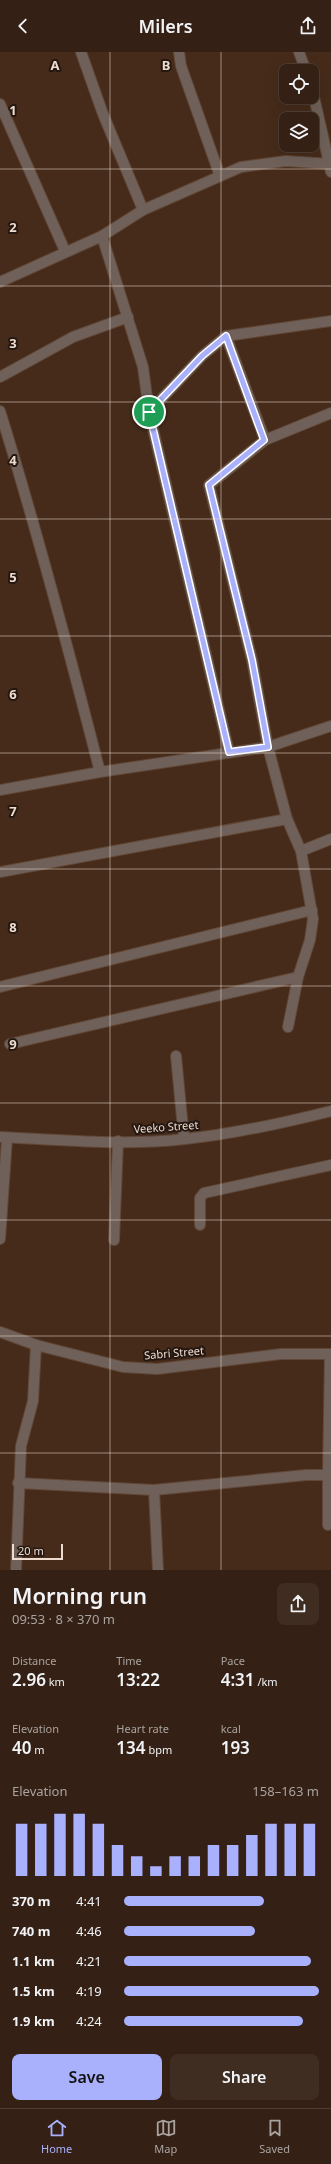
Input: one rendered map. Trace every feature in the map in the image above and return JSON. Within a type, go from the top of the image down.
[{"type":"street","points":[[80,52],[103,114],[144,210]]},
{"type":"street","points":[[179,52],[181,66],[220,176]]},
{"type":"street","points":[[299,52],[303,64]]},
{"type":"street","points":[[0,104],[65,251]]},
{"type":"street","points":[[0,282],[65,251],[102,236],[144,210],[241,167],[286,161],[330,167],[316,104]]},
{"type":"street","points":[[102,236],[143,367],[149,412],[229,752]]},
{"type":"street","points":[[0,377],[73,337],[128,317]]},
{"type":"street","points":[[149,412],[202,356],[226,336],[331,321]]},
{"type":"street","points":[[226,336],[264,440]]},
{"type":"street","points":[[0,411],[28,500],[100,772]]},
{"type":"street","points":[[288,1027],[298,977],[310,940],[313,919],[312,910],[300,851],[287,820],[268,747],[252,660],[209,485],[264,440],[331,413]]},
{"type":"street","points":[[0,790],[100,772],[268,747],[331,726]]},
{"type":"street","points":[[0,872],[287,820]]},
{"type":"street","points":[[300,851],[331,839]]},
{"type":"street","points":[[0,987],[312,910]]},
{"type":"street","points":[[10,1044],[298,977]]},
{"type":"street","points":[[176,1056],[184,1139]]},
{"type":"street","name":"Veeko Street","points":[[4,1137],[118,1141],[184,1139],[265,1128],[331,1111]]},
{"type":"street","points":[[0,1239],[4,1137]]},
{"type":"street","points":[[114,1240],[118,1141]]},
{"type":"street","points":[[200,1225],[200,1198],[204,1193],[331,1165]]},
{"type":"street","name":"Sabri Street","points":[[0,1332],[36,1345],[123,1367],[157,1369],[281,1354],[331,1354]]},
{"type":"street","points":[[16,1570],[20,1446],[32,1401],[36,1345]]},
{"type":"street","points":[[328,1525],[331,1354]]},
{"type":"street","points":[[18,1483],[154,1490],[306,1475],[328,1476]]},
{"type":"street","points":[[154,1490],[158,1570]]},
{"type":"route","points":[[226,336],[264,440],[209,485],[252,660],[268,747],[229,752],[149,412],[202,356],[226,336]]}]
